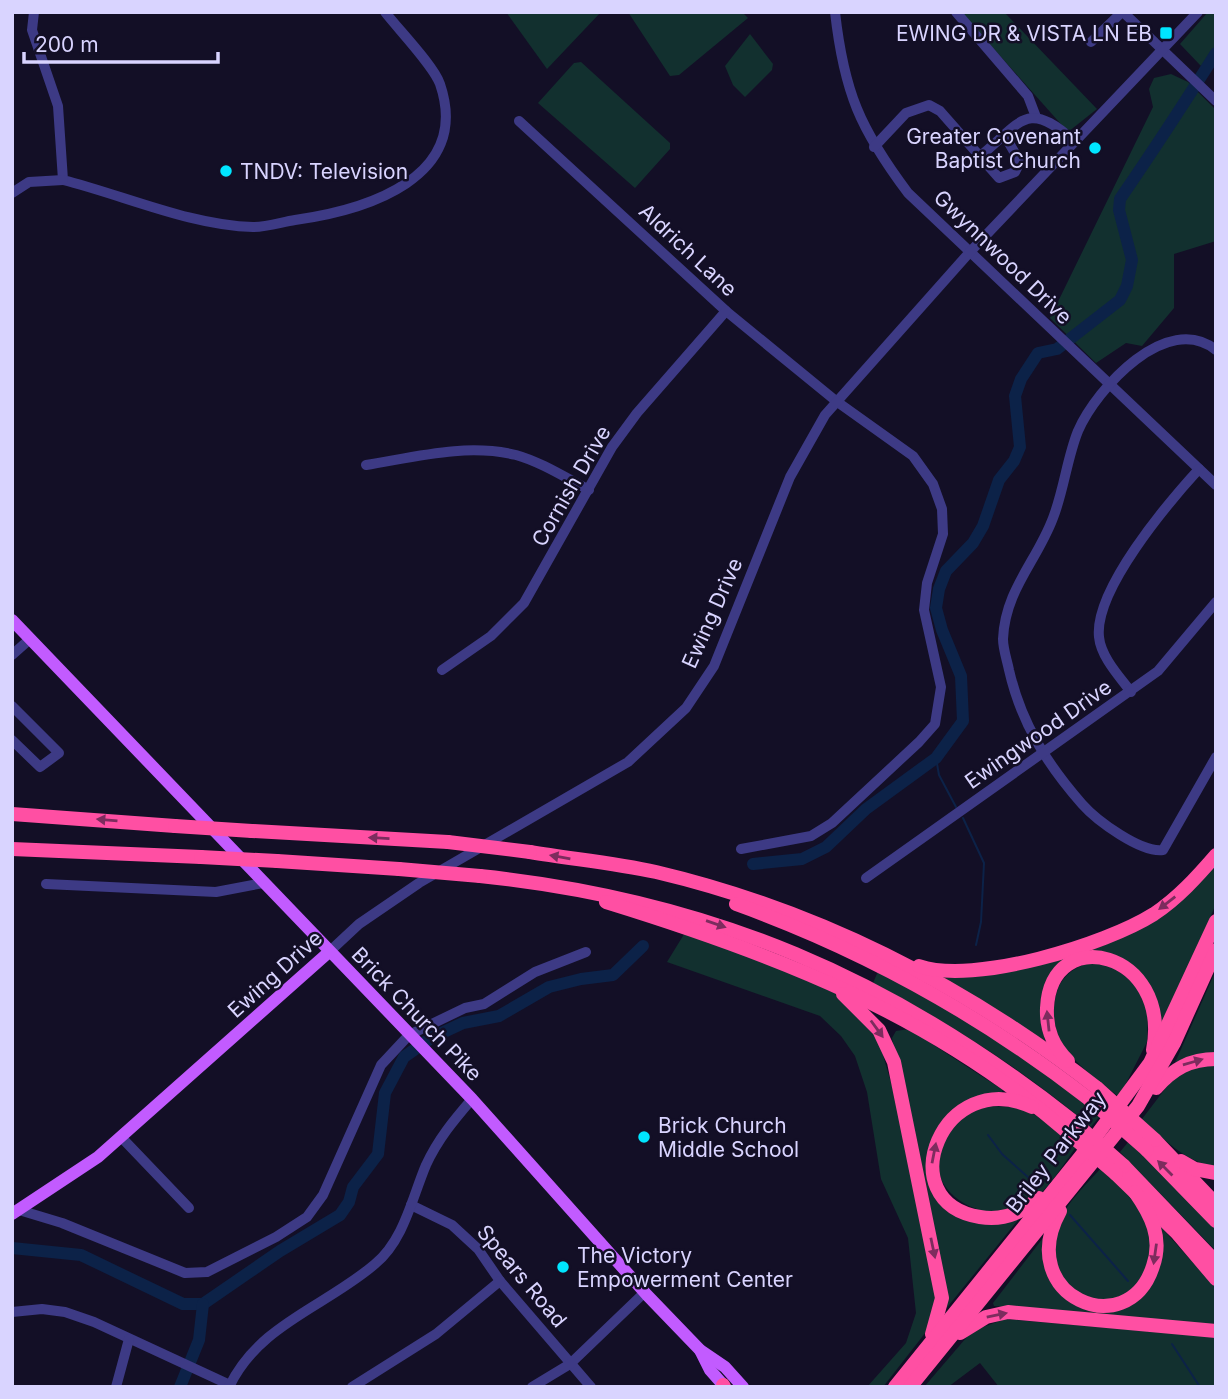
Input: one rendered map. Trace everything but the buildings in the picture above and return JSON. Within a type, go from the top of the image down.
[{"type":"highway","points":[[12,814],[448,842],[654,872],[735,893],[796,914],[933,970],[972,972],[1088,943],[1128,928],[1156,912],[1186,888],[1216,855]]},
{"type":"highway","points":[[12,851],[83,850],[480,876],[578,888],[692,916],[808,959],[891,999],[994,1062],[1120,1170],[1216,1262]]},
{"type":"highway","points":[[590,863],[714,896],[782,920],[906,978],[1093,1093],[1151,1145],[1216,1221]]},
{"type":"highway","points":[[531,881],[697,931],[829,981],[944,1042],[1033,1102],[1054,1120]]},
{"type":"highway","name":"Briley Parkway","points":[[895,1387],[1082,1155],[1150,1063],[1216,921]]},
{"type":"highway","name":"Briley Parkway","points":[[910,1387],[1138,1106],[1174,1043],[1216,950]]},
{"type":"highway","points":[[887,953],[960,996],[1083,1077]]},
{"type":"highway","points":[[1093,1093],[1083,1077],[1054,1044],[1048,1026],[1047,1005],[1057,976],[1070,964],[1086,957],[1113,960],[1131,971],[1145,988],[1156,1023],[1150,1063]]},
{"type":"highway","points":[[829,981],[858,1006],[879,1030],[894,1062],[942,1298],[938,1319],[924,1351]]},
{"type":"highway","points":[[1138,1106],[1177,1068],[1197,1060],[1216,1059]]},
{"type":"highway","points":[[1070,1126],[1014,1100],[989,1100],[967,1107],[943,1128],[933,1148],[933,1174],[942,1194],[959,1210],[986,1218],[1016,1214],[1040,1197],[1082,1155]]},
{"type":"highway","points":[[1151,1145],[1195,1169],[1216,1173]]},
{"type":"highway","points":[[1168,1152],[1216,1204]]},
{"type":"highway","points":[[1080,1177],[1054,1221],[1048,1259],[1056,1280],[1073,1297],[1083,1303],[1110,1306],[1141,1290],[1156,1259],[1155,1227],[1149,1211],[1120,1170]]},
{"type":"highway","points":[[1135,1192],[1177,1233],[1216,1279]]},
{"type":"highway","points":[[924,1369],[964,1330],[999,1313],[1147,1323],[1216,1331]]},
{"type":"main road","name":"Brick Church Pike","points":[[12,620],[472,1099],[700,1350],[725,1367],[743,1387]]},
{"type":"main road","name":"Ewing Drive","points":[[15,1212],[88,1167],[329,952]]},
{"type":"main road","name":"Brick Church Pike","points":[[700,1350],[710,1370],[724,1386]]},
{"type":"street","points":[[34,12],[32,30],[58,106],[63,180]]},
{"type":"street","points":[[12,192],[29,183],[63,180],[114,192],[170,213],[254,227],[328,216],[402,189],[426,169],[442,143],[445,107],[439,81],[385,12]]},
{"type":"street","name":"Gwynnwood Drive","points":[[835,12],[841,63],[855,107],[874,147],[908,193],[968,253],[1216,485]]},
{"type":"street","points":[[956,12],[1028,96],[1036,117]]},
{"type":"street","points":[[1091,42],[1122,12],[1216,101]]},
{"type":"street","name":"Ewing Drive","points":[[329,952],[359,924],[419,883],[628,762],[686,708],[714,666],[728,636],[790,477],[836,401],[968,253],[1198,12]]},
{"type":"street","points":[[874,147],[906,113],[929,105],[940,111],[999,178],[1015,172],[1019,166],[1019,156],[1004,136]]},
{"type":"street","points":[[979,157],[1021,120],[1036,117],[1052,122],[1074,141]]},
{"type":"street","name":"Aldrich Lane","points":[[519,121],[726,312],[836,401],[913,456],[933,484],[942,509],[943,534],[927,583],[924,610],[941,687],[934,723],[919,742],[832,823],[811,836],[741,849]]},
{"type":"street","name":"Cornish Drive","points":[[442,670],[491,636],[524,603],[612,447],[637,412],[726,312]]},
{"type":"street","points":[[1216,350],[1207,343],[1187,338],[1169,340],[1138,359],[1108,385],[1093,403],[1078,432],[1053,519],[1006,606],[1003,642],[1015,694],[1028,729],[1043,754],[1087,810],[1120,834],[1152,852],[1163,850],[1216,757]]},
{"type":"street","points":[[366,465],[462,450],[503,453],[519,456],[589,490]]},
{"type":"street","points":[[1130,692],[1107,660],[1099,637],[1102,609],[1139,543],[1164,507],[1199,469]]},
{"type":"street","name":"Ewingwood Drive","points":[[866,878],[1166,664],[1216,602]]},
{"type":"street","points":[[12,656],[30,639]]},
{"type":"street","points":[[12,706],[59,753],[40,766],[12,740]]},
{"type":"street","points":[[46,884],[216,892],[263,883]]},
{"type":"street","points":[[15,1212],[62,1223],[186,1273],[207,1272],[276,1237],[307,1217],[323,1195],[381,1065],[411,1037],[465,1008],[491,1001],[535,972],[586,953]]},
{"type":"street","points":[[12,1312],[41,1309],[65,1312],[189,1365],[230,1386],[245,1358],[271,1332],[377,1263],[399,1232],[442,1134],[472,1099]]},
{"type":"street","points":[[122,1138],[189,1208]]},
{"type":"street","name":"Spears Road","points":[[411,1205],[452,1225],[478,1249],[500,1281],[592,1387]]},
{"type":"street","points":[[352,1387],[436,1334],[500,1281]]},
{"type":"street","points":[[532,1387],[570,1364],[645,1292]]},
{"type":"street","points":[[116,1387],[115,1378],[128,1339]]},
{"type":"green space","points":[[506,12],[601,12],[547,69]]},
{"type":"green space","points":[[628,12],[742,12],[748,18],[679,75],[670,76]]},
{"type":"green space","points":[[961,12],[1004,12],[1097,109],[1068,132]]},
{"type":"green space","points":[[1208,12],[1216,12],[1216,46],[1201,66],[1180,44]]},
{"type":"green space","points":[[750,34],[773,64],[772,70],[745,97],[733,85],[725,66]]},
{"type":"green space","points":[[581,62],[670,143],[670,149],[635,188],[538,103],[574,63]]},
{"type":"green space","points":[[1171,74],[1188,82],[1216,110],[1216,241],[1174,254],[1174,308],[1142,346],[1126,343],[1096,363],[1050,318],[1153,107],[1149,89],[1154,78]]},
{"type":"green space","points":[[1216,860],[1216,904],[1164,1022],[1159,1027],[1119,958],[1060,967],[1044,1042],[940,977],[976,976],[1128,934]]},
{"type":"green space","points":[[686,931],[725,943],[845,998],[878,1038],[902,1120],[937,1277],[933,1323],[883,1387],[867,1387],[906,1343],[916,1313],[908,1238],[881,1179],[867,1092],[855,1056],[841,1036],[820,1016],[667,962]]},
{"type":"green space","points":[[1089,963],[1112,966],[1135,984],[1148,1009],[1147,1042],[1119,1097],[1070,1054],[1061,1042],[1056,1028],[1054,1013],[1060,984],[1072,971]]},
{"type":"green space","points":[[879,969],[1022,1055],[1100,1116],[1091,1127],[1040,1086],[986,1049],[873,983]]},
{"type":"green space","points":[[1216,970],[1216,1055],[1174,1065]]},
{"type":"green space","points":[[909,1029],[1003,1090],[1001,1094],[990,1095],[930,1146],[944,1203],[1018,1220],[945,1310],[892,1038],[896,1031]]},
{"type":"green space","points":[[1216,1063],[1216,1167],[1185,1155],[1142,1119],[1178,1072]]},
{"type":"green space","points":[[984,1106],[1019,1107],[1037,1116],[1076,1147],[1045,1189],[1021,1207],[1001,1212],[982,1210],[964,1203],[950,1192],[941,1178],[937,1161],[940,1143],[955,1122]]},
{"type":"green space","points":[[1129,1141],[1216,1228],[1216,1251],[1120,1152]]},
{"type":"green space","points":[[1100,1169],[1136,1204],[1147,1221],[1151,1235],[1144,1276],[1130,1291],[1113,1298],[1093,1298],[1076,1290],[1062,1275],[1055,1254],[1061,1217],[1076,1195]]},
{"type":"green space","points":[[1161,1227],[1216,1288],[1216,1328],[994,1306],[993,1303],[1046,1234],[1044,1243],[1073,1303],[1134,1301]]},
{"type":"green space","points":[[1005,1319],[1216,1337],[1216,1387],[999,1387],[980,1363],[948,1387],[924,1387],[972,1331]]},
{"type":"waterway","points":[[753,864],[802,859],[826,847],[866,809],[936,758],[963,721],[961,676],[936,608],[939,589],[946,571],[973,543],[983,526],[999,480],[1014,461],[1020,447],[1015,396],[1021,379],[1038,353],[1057,349],[1120,300],[1127,286],[1132,260],[1119,210],[1120,199],[1216,53]]},
{"type":"waterway","points":[[936,758],[939,775],[956,807]]},
{"type":"waterway","points":[[963,818],[984,863],[981,922],[976,945]]},
{"type":"waterway","points":[[12,1248],[81,1255],[183,1304],[203,1304],[280,1251],[340,1215],[349,1202],[353,1187],[378,1154],[385,1093],[404,1057],[431,1038],[463,1023],[499,1016],[549,987],[613,975],[643,946]]},
{"type":"waterway","points":[[988,1135],[1002,1154],[1039,1187]]},
{"type":"waterway","points":[[1070,1215],[1128,1281]]},
{"type":"waterway","points":[[180,1387],[199,1340],[203,1304]]},
{"type":"waterway","points":[[1172,1344],[1200,1387]]},
{"type":"place","name":"EWING DR & VISTA LN EB","points":[[1166,33]]},
{"type":"place","name":"Greater Covenant Baptist Church","points":[[1095,148]]},
{"type":"place","name":"TNDV: Television","points":[[226,171]]},
{"type":"place","name":"Brick Church Middle School","points":[[644,1137]]},
{"type":"place","name":"The Victory Empowerment Center","points":[[563,1267]]}]
